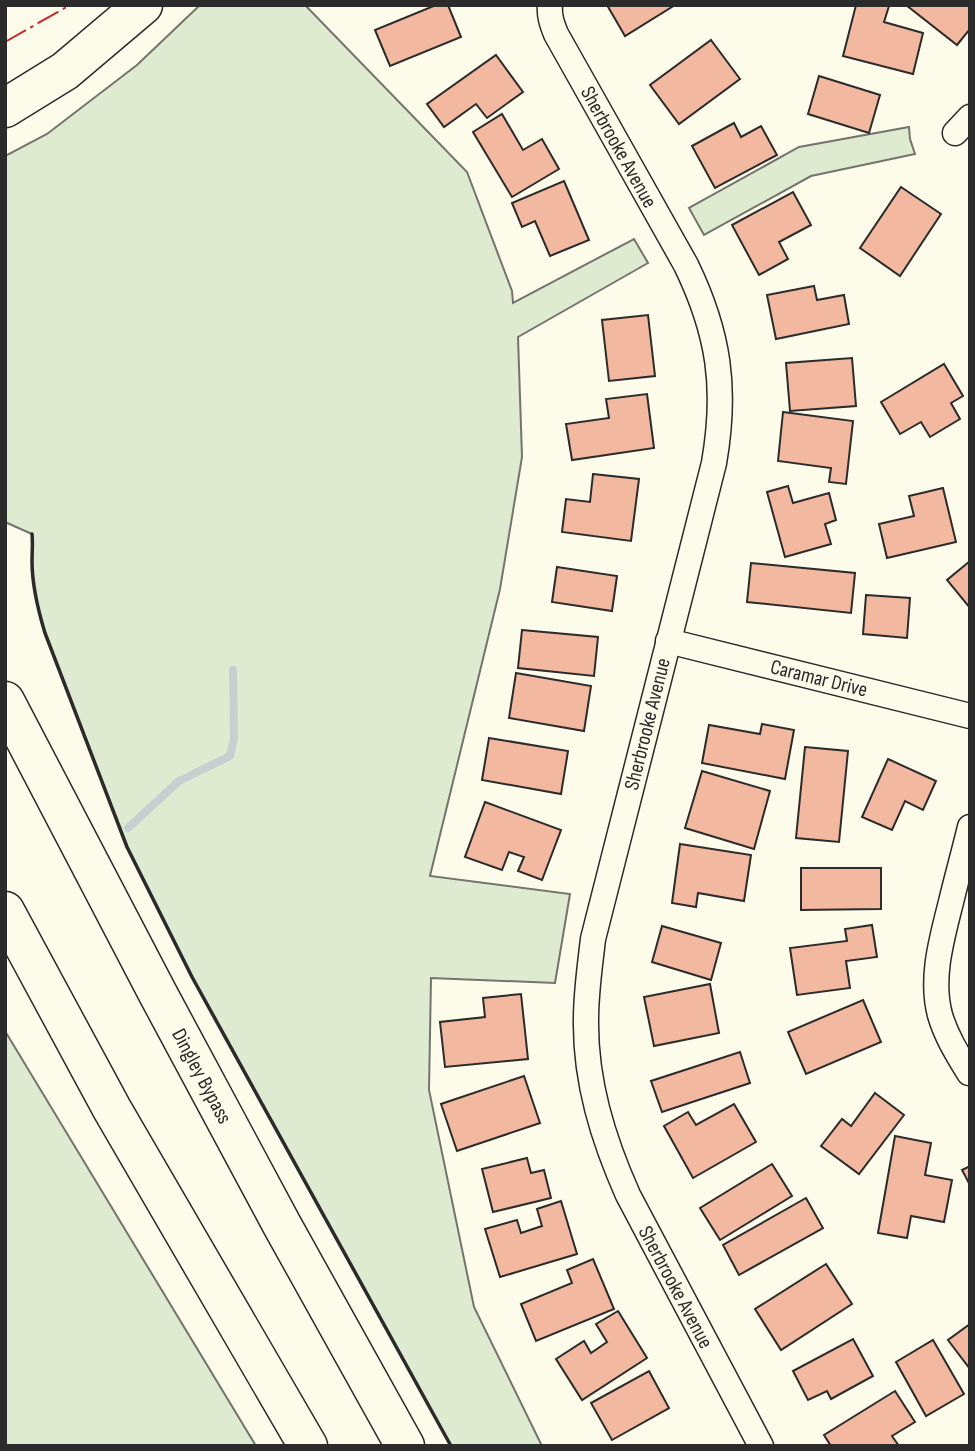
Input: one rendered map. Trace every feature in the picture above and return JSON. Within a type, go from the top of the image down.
[{"type":"highway","points":[[5,108],[65,71],[143,5]]},
{"type":"highway","name":"Dingley Bypass","points":[[5,701],[275,1213],[405,1446]]},
{"type":"highway","points":[[5,911],[112,1109],[308,1446]]},
{"type":"street","name":"Sherbrooke Avenue","points":[[550,5],[551,23],[556,34],[686,265],[706,312],[719,370],[719,431],[714,463],[593,939],[586,1021],[594,1098],[602,1130],[628,1195],[761,1446]]},
{"type":"street","name":"Caramar Drive","points":[[668,641],[970,716]]},
{"type":"street","points":[[969,1073],[947,1034],[940,1013],[936,986],[945,926],[970,827]]},
{"type":"green space","points":[[200,5],[305,5],[467,172],[512,291],[513,303],[634,239],[648,263],[518,337],[522,457],[500,589],[430,876],[570,894],[555,983],[431,978],[429,1090],[474,1307],[542,1446],[451,1446],[192,977],[127,847],[45,633],[33,580],[32,534],[5,522],[5,156],[47,134],[137,65]]},
{"type":"green space","points":[[909,127],[915,154],[811,176],[704,235],[689,208],[799,147]]},
{"type":"green space","points":[[5,1031],[256,1446],[5,1446]]},
{"type":"building","points":[[436,5],[448,5],[461,37],[390,66],[375,30]]},
{"type":"building","points":[[607,5],[675,5],[625,36]]},
{"type":"building","points":[[856,5],[889,6],[884,22],[923,33],[913,74],[843,56]]},
{"type":"building","points":[[906,5],[970,5],[970,29],[957,45]]},
{"type":"building","points":[[711,40],[740,79],[679,124],[650,85]]},
{"type":"building","points":[[496,55],[523,92],[487,118],[476,104],[444,127],[427,104]]},
{"type":"building","points":[[819,76],[880,95],[869,133],[808,114]]},
{"type":"building","points":[[502,114],[523,150],[542,139],[559,169],[512,197],[473,132]]},
{"type":"building","points":[[734,123],[741,137],[761,126],[777,155],[715,188],[692,146]]},
{"type":"building","points":[[564,181],[589,240],[550,256],[535,221],[522,227],[512,203]]},
{"type":"building","points":[[901,187],[941,214],[900,276],[860,248]]},
{"type":"building","points":[[793,192],[811,225],[779,242],[788,259],[759,275],[732,225]]},
{"type":"building","points":[[814,286],[817,300],[844,295],[849,324],[776,339],[767,295]]},
{"type":"building","points":[[648,315],[655,376],[609,381],[602,320]]},
{"type":"building","points":[[852,358],[856,406],[790,411],[786,363]]},
{"type":"building","points":[[944,364],[963,396],[951,403],[960,419],[930,437],[921,422],[900,434],[881,402]]},
{"type":"building","points":[[647,394],[654,448],[572,460],[566,424],[609,418],[606,399]]},
{"type":"building","points":[[783,412],[853,421],[846,484],[829,482],[831,468],[778,461]]},
{"type":"building","points":[[593,474],[639,479],[631,541],[562,532],[566,499],[590,502]]},
{"type":"building","points":[[788,486],[793,503],[829,493],[836,520],[825,524],[831,544],[785,557],[767,492]]},
{"type":"building","points":[[943,488],[956,542],[887,558],[879,524],[914,516],[909,496]]},
{"type":"building","points":[[970,561],[970,608],[947,580]]},
{"type":"building","points":[[751,563],[855,573],[851,613],[747,602]]},
{"type":"building","points":[[557,567],[617,576],[612,611],[552,602]]},
{"type":"building","points":[[866,595],[910,598],[907,638],[863,634]]},
{"type":"building","points":[[522,630],[598,637],[594,676],[518,668]]},
{"type":"building","points":[[516,673],[591,686],[584,731],[509,718]]},
{"type":"building","points":[[762,724],[794,730],[785,779],[702,763],[709,725],[760,734]]},
{"type":"building","points":[[489,738],[568,751],[561,794],[482,780]]},
{"type":"building","points":[[805,747],[848,751],[839,842],[796,838]]},
{"type":"building","points":[[888,759],[936,781],[923,810],[905,801],[892,830],[862,817]]},
{"type":"building","points":[[702,771],[770,791],[754,849],[685,828]]},
{"type":"building","points":[[485,802],[561,830],[542,880],[518,871],[524,857],[509,852],[502,870],[465,857]]},
{"type":"building","points":[[680,844],[751,855],[744,901],[698,893],[696,907],[672,903]]},
{"type":"building","points":[[801,868],[881,868],[881,909],[801,910]]},
{"type":"building","points":[[872,925],[877,957],[846,961],[850,988],[797,995],[790,948],[847,941],[845,929]]},
{"type":"building","points":[[662,926],[721,943],[711,980],[652,962]]},
{"type":"building","points":[[710,984],[719,1033],[654,1046],[644,997]]},
{"type":"building","points":[[521,994],[528,1059],[445,1067],[440,1022],[485,1017],[483,998]]},
{"type":"building","points":[[863,1000],[881,1042],[806,1074],[788,1032]]},
{"type":"building","points":[[740,1052],[750,1083],[662,1112],[651,1081]]},
{"type":"building","points":[[524,1076],[540,1123],[457,1151],[441,1104]]},
{"type":"building","points":[[875,1093],[904,1115],[859,1174],[821,1146],[842,1119],[851,1126]]},
{"type":"building","points":[[734,1104],[756,1142],[693,1178],[664,1126],[688,1112],[696,1125]]},
{"type":"building","points":[[895,1136],[931,1143],[925,1175],[952,1180],[944,1222],[911,1216],[907,1238],[878,1233]]},
{"type":"building","points":[[527,1158],[531,1173],[544,1170],[551,1198],[493,1212],[482,1169]]},
{"type":"building","points":[[772,1164],[792,1196],[720,1240],[700,1208]]},
{"type":"building","points":[[970,1166],[970,1185],[962,1170]]},
{"type":"building","points":[[806,1198],[823,1228],[739,1275],[723,1245]]},
{"type":"building","points":[[561,1201],[577,1254],[500,1277],[485,1229],[517,1220],[521,1233],[542,1226],[537,1209]]},
{"type":"building","points":[[593,1259],[614,1309],[536,1341],[521,1304],[572,1283],[567,1270]]},
{"type":"building","points":[[826,1264],[852,1304],[781,1350],[755,1309]]},
{"type":"building","points":[[618,1311],[647,1358],[582,1400],[556,1359],[584,1341],[591,1353],[607,1342],[596,1324]]},
{"type":"building","points":[[970,1324],[970,1369],[948,1340]]},
{"type":"building","points":[[853,1339],[873,1376],[831,1399],[827,1391],[808,1400],[793,1371]]},
{"type":"building","points":[[933,1340],[964,1394],[926,1416],[896,1362]]},
{"type":"building","points":[[649,1371],[669,1408],[612,1440],[591,1403]]},
{"type":"building","points":[[895,1391],[915,1422],[892,1436],[899,1446],[831,1446],[824,1435]]},
{"type":"waterway","points":[[128,828],[179,781],[230,756],[234,738],[233,670]]},
{"type":"wall","points":[[32,534],[33,580],[45,633],[127,847],[192,977],[451,1446]]},
{"type":"power","points":[[5,42],[70,5]]}]
